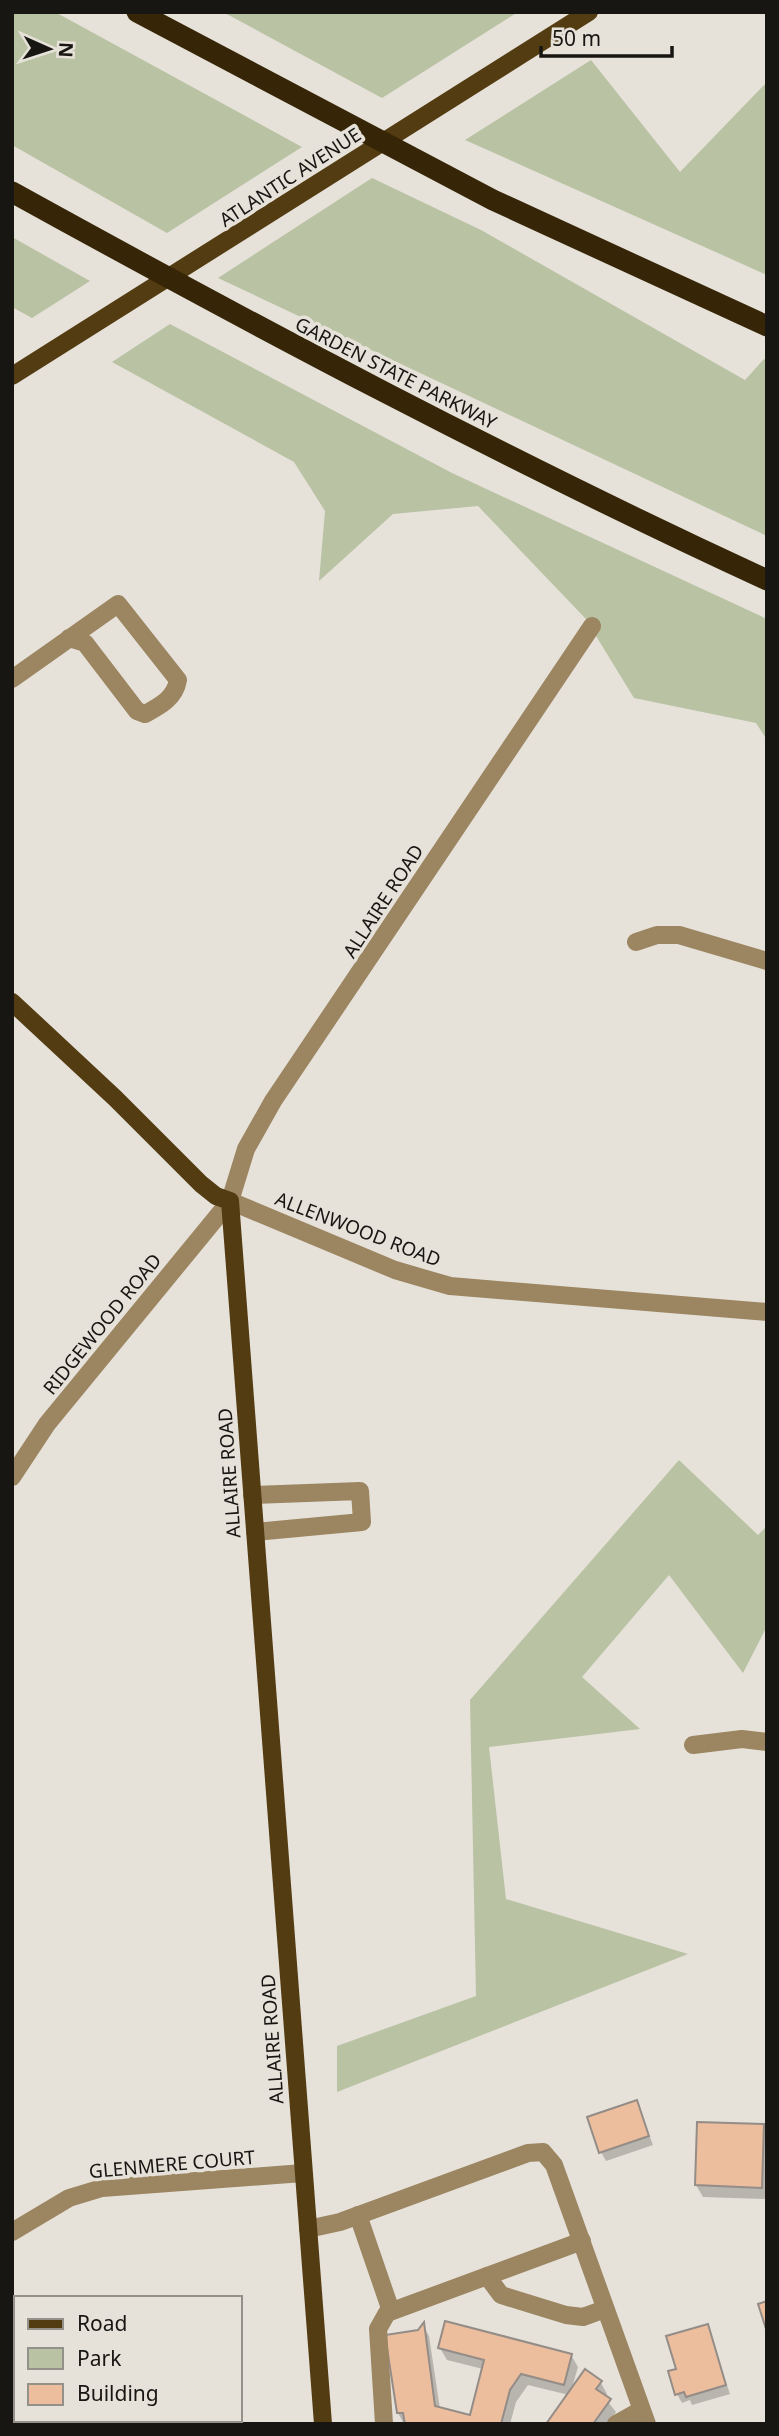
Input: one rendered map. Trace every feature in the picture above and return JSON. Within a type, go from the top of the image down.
[{"type":"highway","points":[[138,12],[493,200],[767,326]]},
{"type":"highway","name":"GARDEN STATE PARKWAY","points":[[12,192],[239,317],[464,435],[767,580]]},
{"type":"main road","name":"ATLANTIC AVENUE","points":[[12,376],[589,12]]},
{"type":"main road","name":"ALLENWOOD ROAD","points":[[12,1002],[96,1079],[192,1176],[216,1196],[230,1201]]},
{"type":"main road","name":"ALLAIRE ROAD","points":[[230,1201],[323,2423]]},
{"type":"street","points":[[12,679],[69,638],[118,604],[178,680],[176,690],[163,704],[145,714],[137,712],[85,643],[69,638]]},
{"type":"street","name":"ALLAIRE ROAD","points":[[230,1201],[246,1149],[273,1101],[592,626]]},
{"type":"street","points":[[636,942],[657,935],[679,935],[767,961]]},
{"type":"street","name":"ALLENWOOD ROAD","points":[[230,1201],[395,1270],[450,1286],[767,1312]]},
{"type":"street","name":"RIDGEWOOD ROAD","points":[[12,1477],[47,1424],[230,1201]]},
{"type":"street","points":[[252,1495],[360,1491],[362,1522],[255,1532]]},
{"type":"street","points":[[693,1745],[742,1739],[767,1742]]},
{"type":"street","points":[[308,2229],[358,2214],[528,2153],[543,2152],[554,2165],[644,2417],[616,2424]]},
{"type":"street","name":"GLENMERE COURT","points":[[12,2232],[69,2198],[102,2188],[303,2173]]},
{"type":"street","points":[[358,2214],[391,2311]]},
{"type":"street","points":[[384,2424],[378,2329],[391,2311],[582,2241]]},
{"type":"street","points":[[487,2276],[501,2295],[566,2315],[583,2317],[605,2309]]},
{"type":"green space","points":[[12,12],[55,12],[302,147],[167,233],[12,145]]},
{"type":"green space","points":[[223,12],[518,12],[382,98]]},
{"type":"green space","points":[[591,60],[680,172],[767,82],[767,275],[465,140]]},
{"type":"green space","points":[[372,178],[481,230],[745,380],[764,359],[767,361],[767,536],[218,278]]},
{"type":"green space","points":[[12,237],[90,281],[32,318],[12,307]]},
{"type":"green space","points":[[170,324],[452,473],[767,619],[767,740],[756,723],[634,698],[585,618],[478,506],[393,514],[319,581],[325,511],[294,462],[112,362]]},
{"type":"green space","points":[[679,1460],[758,1535],[767,1526],[767,1626],[743,1673],[669,1575],[582,1677],[640,1729],[489,1747],[506,1899],[688,1954],[337,2092],[337,2046],[476,1996],[470,1700]]},
{"type":"building","points":[[637,2100],[649,2136],[599,2153],[587,2117]]},
{"type":"building","points":[[697,2122],[764,2124],[762,2188],[695,2185]]},
{"type":"building","points":[[767,2301],[767,2332],[758,2304]]},
{"type":"building","points":[[445,2321],[572,2354],[564,2385],[521,2374],[510,2390],[501,2424],[405,2424],[403,2413],[397,2413],[385,2335],[418,2330],[424,2322],[435,2406],[470,2415],[484,2360],[438,2348]]},
{"type":"building","points":[[708,2324],[726,2385],[686,2397],[684,2392],[675,2395],[668,2371],[676,2369],[666,2336]]},
{"type":"building","points":[[585,2369],[602,2381],[596,2389],[611,2399],[593,2424],[546,2424]]}]
